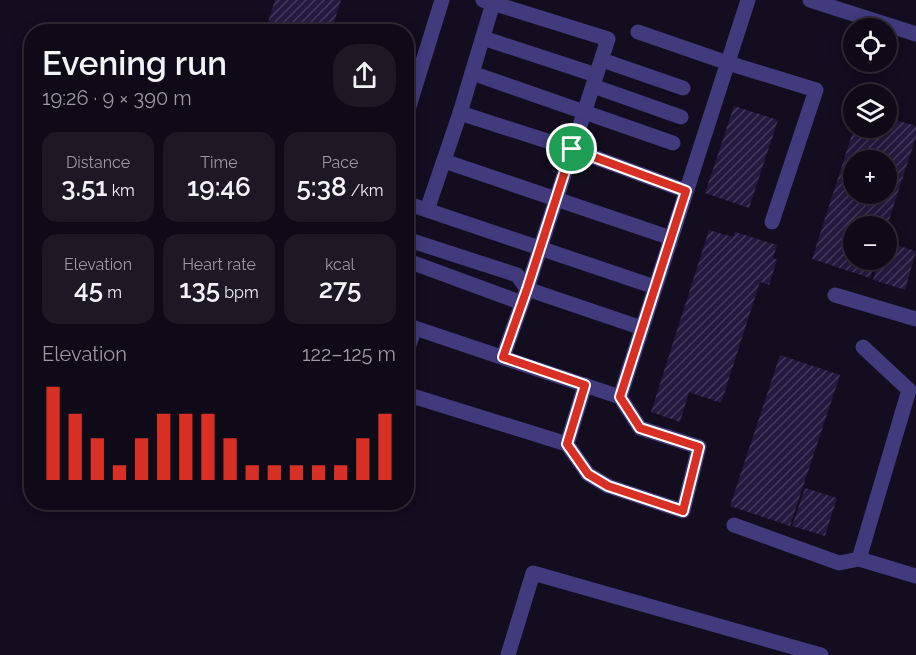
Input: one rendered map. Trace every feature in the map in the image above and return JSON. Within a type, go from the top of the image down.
[{"type":"street","points":[[414,90],[442,0]]},
{"type":"street","points":[[620,397],[748,0]]},
{"type":"street","points":[[810,0],[916,34]]},
{"type":"street","points":[[427,210],[483,38],[488,2],[608,39],[503,357]]},
{"type":"street","points":[[638,32],[816,90],[772,222]]},
{"type":"street","points":[[483,38],[681,117]]},
{"type":"street","points":[[602,60],[683,87]]},
{"type":"street","points":[[472,72],[673,143]]},
{"type":"street","points":[[460,113],[572,149],[686,191]]},
{"type":"street","points":[[444,161],[671,238]]},
{"type":"street","points":[[414,206],[655,287]]},
{"type":"street","points":[[414,242],[517,275],[524,296]]},
{"type":"street","points":[[414,263],[642,328]]},
{"type":"street","points":[[835,295],[916,319]]},
{"type":"street","points":[[414,328],[620,397],[640,428],[699,447],[683,511],[608,486],[588,474],[567,444],[414,396]]},
{"type":"street","points":[[859,560],[909,390],[863,347]]},
{"type":"street","points":[[567,444],[585,385]]},
{"type":"street","points":[[734,525],[839,563],[859,560],[916,576]]},
{"type":"street","points":[[508,655],[533,573],[747,634],[766,648],[820,655]]},
{"type":"building","points":[[275,0],[341,0],[334,24],[268,24]]},
{"type":"building","points":[[734,106],[778,120],[749,208],[705,193]]},
{"type":"building","points":[[897,120],[916,126],[916,137],[897,195],[897,150],[847,150],[851,138],[897,138]]},
{"type":"building","points":[[843,162],[843,204],[894,204],[890,216],[843,216],[843,269],[812,259]]},
{"type":"building","points":[[709,230],[733,237],[735,232],[777,245],[773,258],[777,260],[769,285],[760,282],[721,403],[689,392],[680,422],[651,412]]},
{"type":"building","points":[[897,245],[916,251],[905,290],[873,280],[876,270],[897,270]]},
{"type":"building","points":[[846,270],[873,270],[870,278]]},
{"type":"building","points":[[780,355],[840,375],[790,526],[730,506]]},
{"type":"building","points":[[805,488],[837,498],[825,536],[792,526]]},
{"type":"route","points":[[572,149],[686,191],[620,397],[640,428],[699,447],[683,511],[608,486],[588,474],[567,444],[585,385],[503,357],[572,149]]}]
